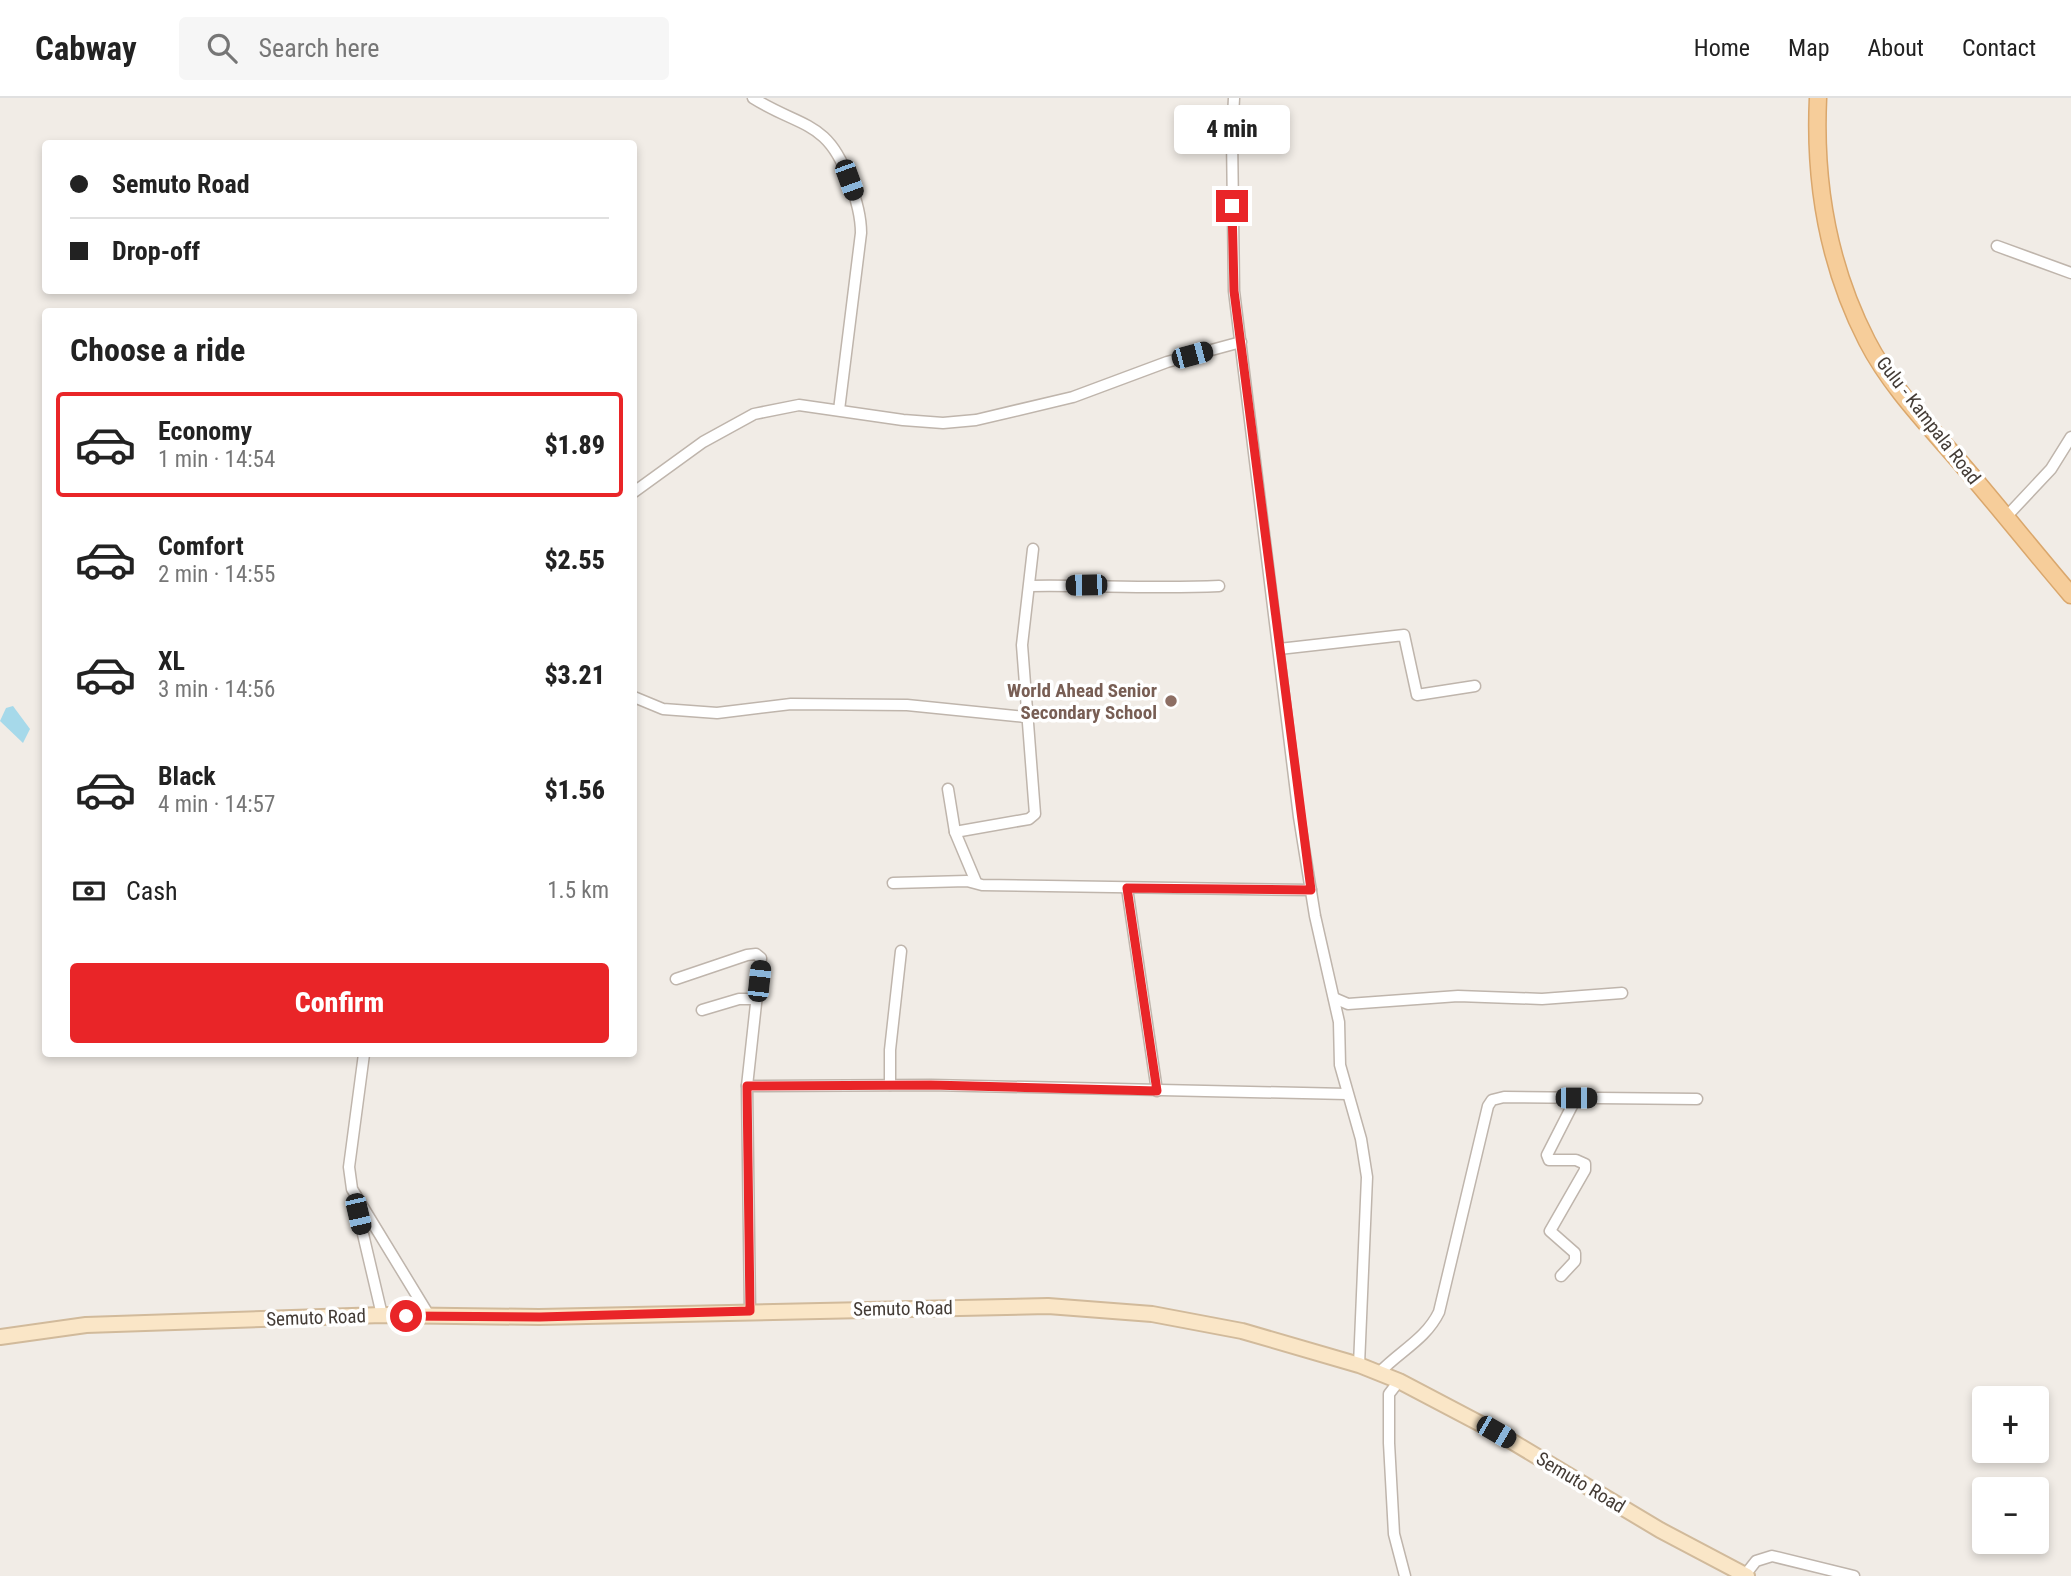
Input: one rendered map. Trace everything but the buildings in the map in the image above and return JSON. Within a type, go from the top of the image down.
[{"type":"main road","name":"Gulu - Kampala Road","points":[[1818,98],[1818,161],[1824,219],[1841,282],[1863,332],[1914,409],[2071,595]]},
{"type":"main road","name":"Semuto Road","points":[[0,1338],[86,1325],[382,1315],[430,1317],[940,1307],[1118,1310],[1242,1331],[1380,1372],[1496,1432],[1660,1530],[1746,1576]]},
{"type":"street","points":[[753,98],[797,118],[830,141],[840,154],[858,205],[861,233],[839,410]]},
{"type":"street","points":[[1234,98],[1232,253],[1241,342],[1311,890],[1334,998],[1340,1036],[1340,1065],[1365,1157],[1368,1196],[1359,1365]]},
{"type":"street","points":[[1997,246],[2071,272]]},
{"type":"street","points":[[637,490],[703,442],[754,414],[799,405],[922,422],[976,420],[1073,397],[1167,362],[1241,342]]},
{"type":"street","points":[[2006,517],[2052,469],[2071,437]]},
{"type":"street","points":[[955,832],[1029,819],[1035,814],[1022,645],[1033,549]]},
{"type":"street","points":[[1030,586],[1086,585],[1141,589],[1219,586]]},
{"type":"street","points":[[1279,649],[1404,635],[1417,695],[1475,686]]},
{"type":"street","points":[[637,698],[663,709],[717,713],[792,704],[881,705],[1026,717]]},
{"type":"street","points":[[948,789],[955,832],[976,882]]},
{"type":"street","points":[[893,883],[976,882],[982,885],[1311,890]]},
{"type":"street","points":[[1127,888],[1157,1091]]},
{"type":"street","points":[[890,1085],[890,1050],[901,951]]},
{"type":"street","points":[[676,979],[757,954],[761,964],[747,1086],[750,1311]]},
{"type":"street","points":[[1334,998],[1348,1004],[1458,996],[1542,999],[1622,993]]},
{"type":"street","points":[[702,1010],[739,999],[757,999]]},
{"type":"street","points":[[363,1057],[349,1167],[382,1315]]},
{"type":"street","points":[[747,1086],[890,1085],[1348,1094]]},
{"type":"street","points":[[1380,1372],[1397,1354],[1419,1340],[1439,1312],[1488,1106],[1498,1098],[1697,1099]]},
{"type":"street","points":[[1561,1276],[1575,1261],[1576,1253],[1550,1231],[1585,1170],[1585,1164],[1576,1160],[1549,1160],[1547,1154],[1576,1098]]},
{"type":"street","points":[[352,1189],[430,1317]]},
{"type":"street","points":[[1399,1381],[1389,1394],[1389,1443],[1394,1534],[1405,1576]]},
{"type":"street","points":[[1746,1576],[1756,1561],[1772,1556],[1854,1576]]},
{"type":"water","points":[[13,706],[30,729],[23,743],[0,721],[6,708]]},
{"type":"place","name":"World Ahead Senior Secondary School","points":[[1171,701]]},
{"type":"route","points":[[406,1316],[540,1317],[750,1311],[747,1086],[931,1085],[1157,1091],[1127,888],[1311,890],[1299,817],[1234,291],[1232,206]]}]
